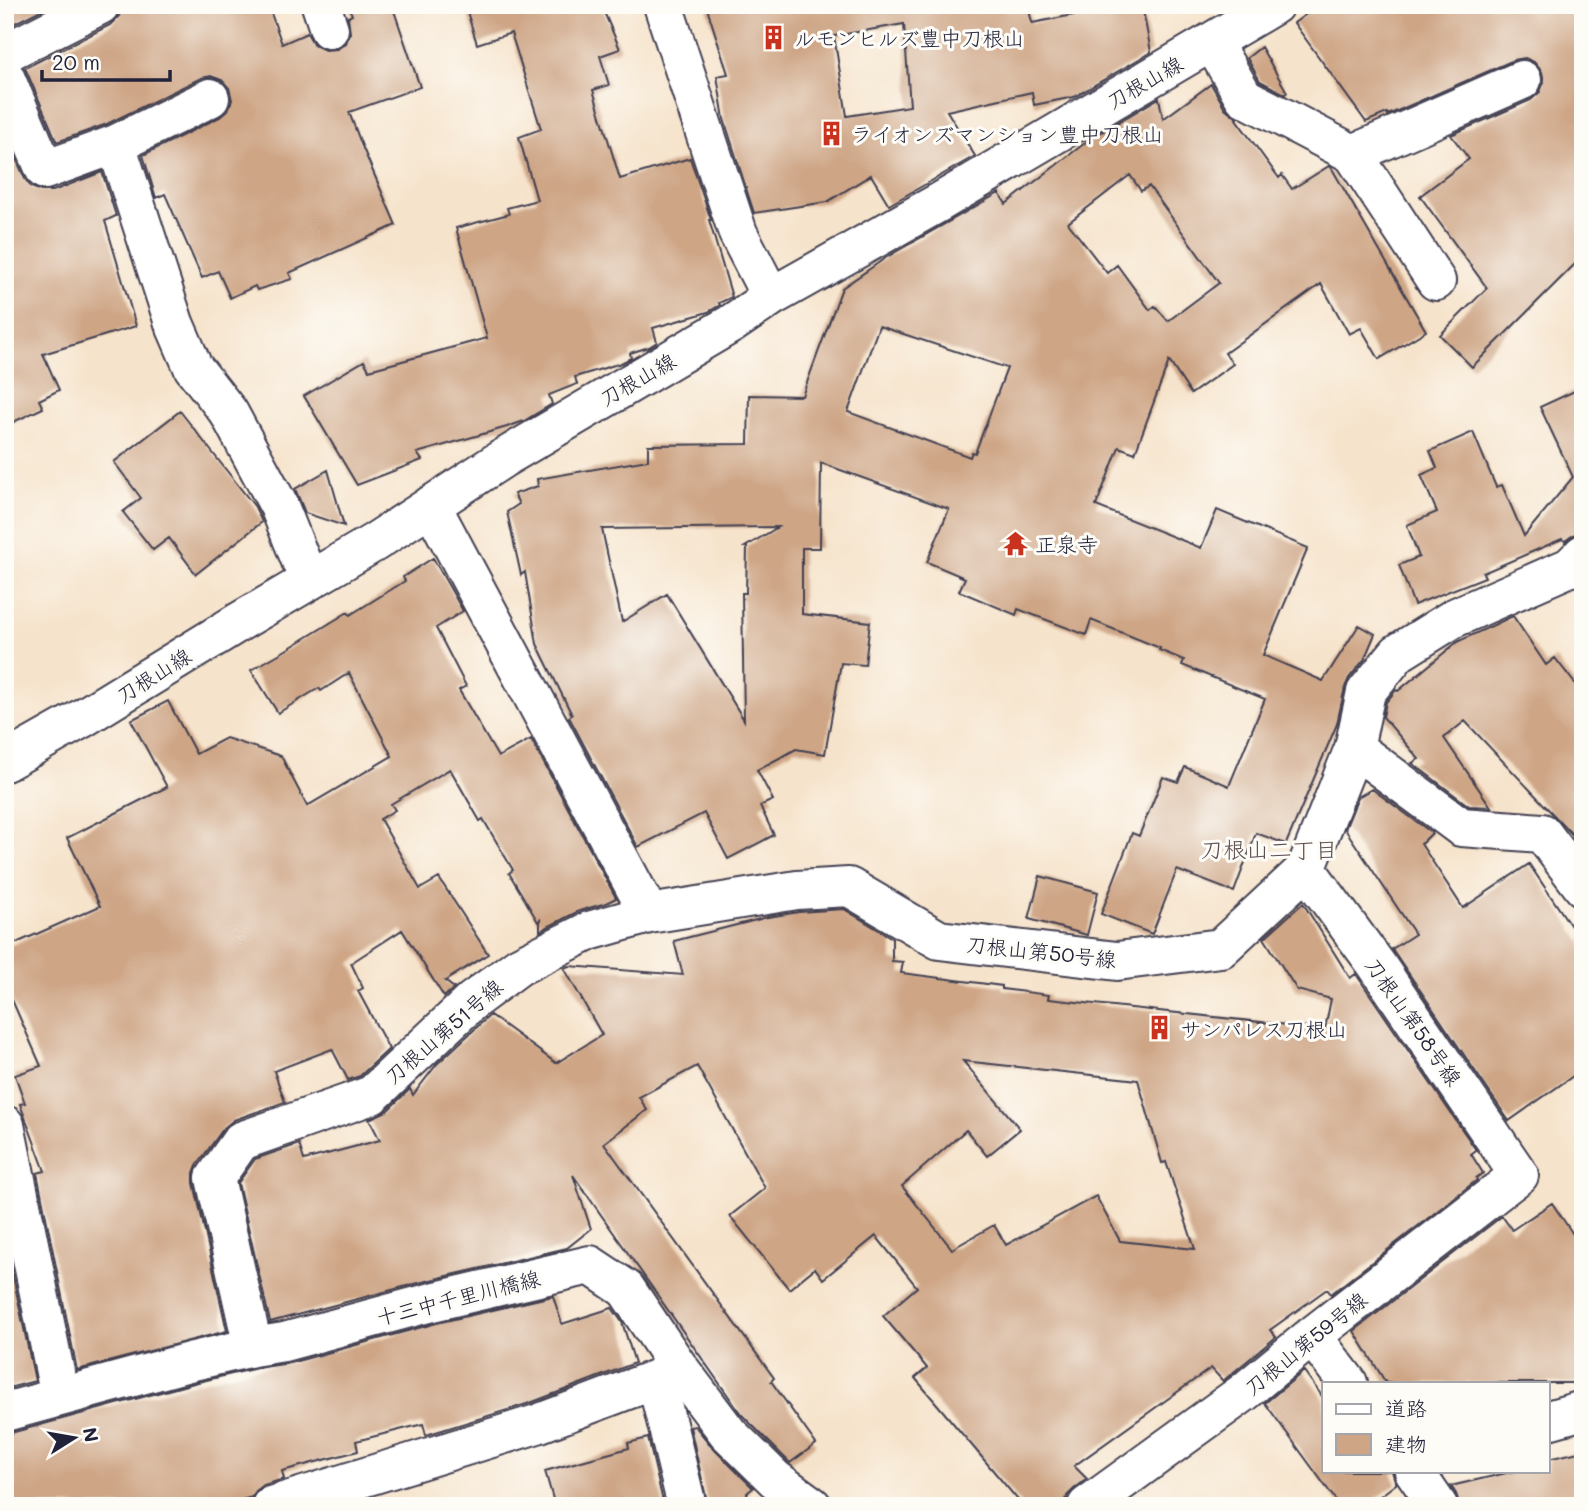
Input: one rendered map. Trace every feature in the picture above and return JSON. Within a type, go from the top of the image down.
[{"type":"street","points":[[5,53],[100,5]]},
{"type":"street","points":[[663,5],[738,233],[771,297]]},
{"type":"street","name":"刀根山線","points":[[5,762],[374,542],[502,459],[731,324],[771,297],[940,202],[1267,7]]},
{"type":"street","points":[[1212,42],[1244,97],[1353,154],[1436,281]]},
{"type":"street","points":[[5,77],[45,170],[117,144],[211,98]]},
{"type":"street","points":[[1353,154],[1522,80]]},
{"type":"street","points":[[117,144],[174,323],[188,356],[193,367],[229,413],[279,506],[309,581]]},
{"type":"street","points":[[431,505],[649,914]]},
{"type":"street","name":"刀根山第50号線","points":[[649,914],[797,890],[849,887],[939,940],[1117,961],[1221,948],[1306,869],[1354,748],[1366,692],[1398,653],[1454,618],[1570,568],[1583,554]]},
{"type":"street","points":[[1354,748],[1461,827],[1542,833],[1583,887]]},
{"type":"street","name":"刀根山第58号線","points":[[1306,869],[1376,964],[1519,1175]]},
{"type":"street","name":"刀根山第51号線","points":[[253,1347],[215,1178],[241,1142],[372,1095],[472,1001],[519,966],[589,931],[649,914]]},
{"type":"street","points":[[5,1125],[60,1397]]},
{"type":"street","name":"刀根山第59号線","points":[[1087,1506],[1243,1393],[1519,1175]]},
{"type":"street","name":"十三中千里川橋線","points":[[5,1412],[189,1362],[284,1342],[432,1302],[590,1265],[626,1289],[668,1373],[775,1479],[812,1506]]},
{"type":"street","points":[[1312,1336],[1347,1382]]},
{"type":"street","points":[[271,1506],[537,1424],[668,1373],[687,1506]]},
{"type":"street","points":[[1550,1419],[1583,1409]]},
{"type":"street","points":[[1415,1472],[1438,1506]]},
{"type":"building","points":[[5,5],[51,5],[5,28]]},
{"type":"building","points":[[122,5],[268,5],[282,44],[307,33],[314,45],[325,50],[337,49],[346,43],[350,33],[348,17],[352,15],[348,5],[392,5],[420,87],[349,112],[396,225],[289,273],[292,279],[257,290],[255,286],[230,298],[218,271],[202,278],[165,194],[156,198],[143,155],[220,117],[228,110],[232,100],[229,88],[222,80],[211,76],[201,78],[107,124],[57,142],[25,68],[110,25],[119,16]]},
{"type":"building","points":[[465,5],[601,5],[620,49],[600,56],[609,85],[593,90],[620,179],[690,158],[711,220],[732,297],[708,312],[653,328],[657,342],[630,353],[631,358],[621,363],[575,377],[577,384],[549,395],[552,404],[524,421],[417,453],[422,460],[357,485],[304,396],[364,361],[369,370],[487,338],[456,228],[509,214],[507,208],[537,200],[519,137],[541,129],[511,33],[477,44]]},
{"type":"building","points":[[706,5],[1028,5],[1032,23],[1124,5],[1142,5],[1151,52],[1074,97],[1034,105],[1032,92],[947,111],[975,156],[889,205],[871,175],[827,202],[754,213],[724,119],[717,76],[728,74]],"holes":[[[904,24],[910,106],[847,116],[834,36]]]},
{"type":"building","points":[[1319,5],[1583,5],[1583,256],[1472,367],[1440,335],[1487,288],[1420,196],[1469,159],[1451,135],[1531,100],[1540,92],[1544,82],[1542,72],[1534,62],[1525,58],[1514,60],[1366,122],[1294,23]]},
{"type":"building","points":[[1261,47],[1287,92],[1285,94],[1260,81],[1247,58]]},
{"type":"building","points":[[1211,84],[1225,108],[1237,118],[1279,178],[1282,175],[1292,189],[1331,167],[1426,331],[1379,359],[1361,328],[1349,334],[1321,284],[1225,353],[1233,364],[1191,394],[1169,361],[1135,453],[1119,447],[1096,506],[1201,548],[1217,510],[1308,548],[1263,655],[1323,681],[1359,625],[1375,634],[1364,660],[1345,687],[1337,724],[1286,844],[1256,833],[1234,892],[1177,870],[1152,934],[1101,914],[1132,833],[1139,836],[1163,777],[1178,782],[1185,767],[1229,786],[1265,699],[1182,665],[1184,660],[1159,650],[1160,648],[1091,620],[1086,635],[1018,609],[1016,615],[959,591],[965,578],[927,562],[949,509],[821,463],[820,548],[802,548],[802,614],[870,622],[865,665],[841,663],[825,754],[796,749],[757,770],[773,800],[760,806],[774,835],[728,859],[704,813],[638,847],[569,717],[572,715],[537,644],[525,572],[521,575],[507,512],[519,504],[514,494],[538,486],[537,479],[648,460],[648,445],[748,444],[749,395],[802,396],[842,288],[887,257],[999,193],[1006,204],[1090,139],[1159,98],[1163,119]],"holes":[[[1130,175],[1141,191],[1149,186],[1219,283],[1168,321],[1155,306],[1150,310],[1117,265],[1107,273],[1068,223]],[[879,326],[1007,368],[975,453],[972,452],[970,457],[848,412]],[[778,527],[745,547],[746,593],[742,593],[744,720],[667,594],[622,622],[602,529]]]},
{"type":"building","points":[[5,133],[31,187],[41,191],[53,191],[102,172],[116,216],[105,221],[136,326],[43,354],[59,390],[39,400],[43,408],[5,426]]},
{"type":"building","points":[[1583,387],[1583,525],[1565,541],[1562,539],[1483,573],[1485,577],[1414,605],[1399,565],[1419,557],[1407,525],[1437,512],[1421,475],[1437,468],[1430,451],[1473,432],[1496,487],[1502,485],[1524,536],[1573,477],[1540,407]]},
{"type":"building","points":[[180,411],[255,507],[262,522],[196,574],[169,538],[153,550],[123,512],[141,498],[114,462]]},
{"type":"building","points":[[328,470],[344,526],[305,513],[295,489]]},
{"type":"building","points":[[433,558],[463,611],[436,628],[466,686],[459,690],[498,757],[531,739],[616,898],[579,911],[540,931],[540,920],[538,922],[509,873],[513,870],[450,769],[391,804],[395,810],[380,819],[420,889],[439,878],[488,954],[445,981],[454,988],[444,997],[402,930],[351,963],[363,988],[358,991],[389,1049],[360,1076],[348,1080],[332,1049],[274,1071],[285,1102],[234,1120],[224,1128],[194,1173],[227,1331],[77,1370],[37,1173],[45,1171],[20,1104],[25,1103],[15,1075],[41,1066],[5,984],[5,948],[100,906],[67,838],[167,787],[131,720],[168,701],[196,754],[226,738],[281,756],[307,806],[392,756],[349,673],[278,713],[251,670],[348,612],[350,615],[405,581],[403,577]]},
{"type":"building","points":[[1513,616],[1546,665],[1555,658],[1583,694],[1583,846],[1465,721],[1444,738],[1491,807],[1469,806],[1412,763],[1419,759],[1383,717],[1386,702],[1396,690],[1457,642]]},
{"type":"building","points":[[1372,789],[1432,833],[1421,844],[1463,908],[1529,864],[1583,944],[1583,1069],[1509,1121],[1392,949],[1415,934],[1345,829],[1358,797]]},
{"type":"building","points":[[1040,876],[1098,892],[1087,935],[1029,919]]},
{"type":"building","points":[[1303,903],[1350,978],[1356,974],[1476,1150],[1471,1154],[1483,1173],[1331,1294],[1327,1289],[1270,1330],[1276,1337],[1223,1381],[1211,1368],[1074,1466],[1087,1479],[1067,1496],[1065,1506],[1023,1506],[915,1378],[927,1368],[883,1316],[917,1287],[876,1236],[823,1279],[815,1268],[789,1289],[730,1216],[765,1188],[697,1066],[639,1097],[647,1110],[604,1143],[774,1378],[771,1381],[816,1444],[790,1463],[741,1414],[573,1175],[591,1229],[567,1248],[270,1322],[238,1183],[255,1159],[299,1144],[304,1160],[380,1140],[369,1119],[387,1111],[410,1089],[413,1095],[437,1064],[490,1015],[556,1063],[602,1035],[564,968],[569,966],[683,975],[674,941],[768,917],[844,909],[892,938],[892,961],[903,962],[901,973],[1002,986],[1002,989],[1049,995],[1048,999],[1325,1029],[1331,999],[1297,990],[1264,938]],"holes":[[[963,1061],[1138,1080],[1162,1163],[1166,1162],[1195,1249],[1120,1241],[1096,1196],[1006,1245],[994,1225],[952,1249],[902,1186],[966,1130],[987,1156],[1020,1129]]]},
{"type":"building","points":[[1552,1203],[1583,1249],[1583,1383],[1385,1382],[1354,1331],[1502,1216],[1512,1230]]},
{"type":"building","points":[[8,1252],[35,1381],[5,1389],[5,1253]]},
{"type":"building","points":[[553,1296],[562,1324],[612,1308],[622,1322],[635,1363],[530,1403],[426,1435],[423,1424],[356,1441],[358,1451],[282,1471],[284,1479],[264,1485],[252,1497],[220,1506],[10,1506],[5,1489],[5,1433],[194,1383],[290,1363],[437,1323]]},
{"type":"building","points":[[1304,1371],[1322,1396],[1322,1472],[1392,1472],[1396,1484],[1367,1506],[1340,1506],[1265,1403]]},
{"type":"building","points":[[695,1426],[753,1488],[747,1493],[749,1506],[708,1506],[690,1427]]},
{"type":"building","points":[[648,1438],[664,1506],[555,1506],[545,1471],[629,1448],[628,1443]]},
{"type":"building","points":[[1583,1451],[1583,1506],[1460,1506],[1451,1486],[1511,1472],[1550,1472],[1550,1459]]},
{"type":"place","name":"ルモンヒルズ豊中刀根山","points":[[774,37]]},
{"type":"place","name":"ライオンズマンション豊中刀根山","points":[[831,133]]},
{"type":"place","name":"正泉寺","points":[[1015,543]]},
{"type":"place","name":"サンパレス刀根山","points":[[1160,1028]]},
{"type":"district","name":"刀根山二丁目","points":[[1269,849]]}]
